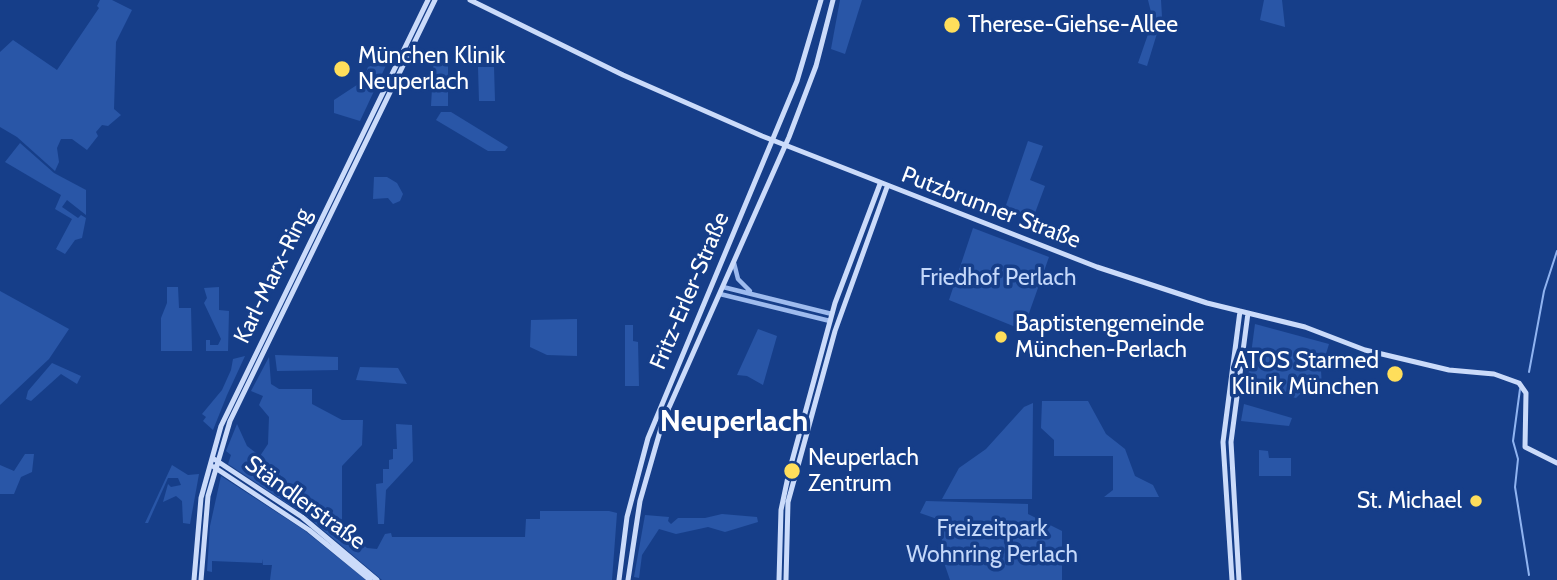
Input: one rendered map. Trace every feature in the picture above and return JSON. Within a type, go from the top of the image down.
[{"type":"main road","name":"Karl-Marx-Ring","points":[[210,457],[230,405],[428,0]]},
{"type":"main road","name":"Karl-Marx-Ring","points":[[194,580],[198,512],[213,464],[241,398],[435,0]]},
{"type":"main road","name":"Putzbrunner Straße","points":[[470,0],[623,75],[773,140],[887,187],[1097,267],[1240,312],[1306,327],[1376,353],[1449,370],[1494,374],[1522,385],[1526,393],[1525,447],[1557,463]]},
{"type":"main road","name":"Fritz-Erler-Straße","points":[[619,580],[626,517],[643,455],[797,81],[821,0]]},
{"type":"main road","name":"Fritz-Erler-Straße","points":[[628,580],[635,525],[666,414],[785,145],[823,44],[833,0]]},
{"type":"main road","points":[[797,81],[804,79],[807,88]]},
{"type":"main road","points":[[786,580],[789,489],[831,317],[880,184]]},
{"type":"main road","points":[[779,580],[780,521],[835,331],[887,187]]},
{"type":"main road","points":[[712,285],[721,290]]},
{"type":"main road","points":[[709,292],[721,290]]},
{"type":"main road","points":[[1232,580],[1223,442],[1240,312]]},
{"type":"main road","points":[[1239,580],[1231,442],[1248,313]]},
{"type":"main road","points":[[643,455],[649,455],[651,462]]},
{"type":"main road","name":"Ständlerstraße","points":[[210,457],[213,464],[309,530],[370,580]]},
{"type":"main road","name":"Karl-Marx-Ring","points":[[201,580],[204,522],[213,464]]},
{"type":"main road","name":"Ständlerstraße","points":[[213,464],[302,517],[377,580]]},
{"type":"street","points":[[734,263],[738,279],[754,294]]},
{"type":"street","points":[[721,290],[831,317]]},
{"type":"street","points":[[721,290],[754,294],[831,317]]},
{"type":"green space","points":[[100,0],[112,0],[132,10],[116,42],[114,109],[121,115],[108,126],[102,125],[96,132],[98,136],[87,150],[72,139],[61,139],[57,148],[59,162],[55,171],[17,137],[0,127],[0,52],[13,40],[57,70],[99,8],[97,6]]},
{"type":"green space","points":[[840,0],[862,0],[845,54],[831,49]]},
{"type":"green space","points":[[1148,0],[1161,0],[1162,17],[1147,66],[1138,63],[1153,20]]},
{"type":"green space","points":[[1264,0],[1282,0],[1285,27],[1260,20]]},
{"type":"green space","points":[[434,53],[448,53],[448,106],[431,106]]},
{"type":"green space","points":[[389,59],[360,121],[334,113],[334,100],[363,81],[368,67]]},
{"type":"green space","points":[[478,67],[494,67],[495,101],[479,101]]},
{"type":"green space","points":[[441,112],[451,112],[508,147],[505,151],[488,151],[436,120]]},
{"type":"green space","points":[[1028,141],[1043,146],[1030,180],[1045,186],[1032,221],[1004,211]]},
{"type":"green space","points":[[20,143],[54,173],[86,190],[86,215],[67,200],[62,207],[78,218],[81,215],[86,218],[82,238],[75,240],[65,254],[56,249],[72,219],[55,209],[61,195],[5,162]]},
{"type":"green space","points":[[374,177],[387,177],[397,183],[403,194],[400,201],[393,204],[388,198],[373,199]]},
{"type":"green space","name":"Friedhof Perlach","points":[[973,228],[1049,257],[1023,330],[949,300]]},
{"type":"green space","points":[[167,287],[178,287],[179,308],[191,308],[192,351],[161,351],[161,318],[167,303]]},
{"type":"green space","points":[[219,287],[219,310],[229,311],[228,351],[206,351],[206,340],[210,340],[210,345],[218,345],[221,339],[204,303],[207,298],[204,288]]},
{"type":"green space","points":[[0,291],[69,329],[49,359],[0,405]]},
{"type":"green space","points":[[577,319],[577,356],[547,355],[530,347],[531,320]]},
{"type":"green space","points":[[1255,324],[1329,344],[1321,370],[1322,389],[1307,387],[1296,398],[1247,384]]},
{"type":"green space","points":[[625,325],[633,325],[633,341],[638,342],[639,386],[625,386]]},
{"type":"green space","points":[[758,329],[777,336],[763,385],[747,376],[737,375]]},
{"type":"green space","points":[[275,355],[338,357],[338,370],[277,371]]},
{"type":"green space","points":[[245,356],[213,430],[203,421],[206,417],[202,414],[222,390],[233,359]]},
{"type":"green space","points":[[269,357],[271,384],[279,389],[312,389],[312,404],[342,420],[363,420],[362,445],[342,466],[342,527],[367,548],[377,549],[385,534],[391,533],[392,537],[525,537],[526,519],[540,519],[540,511],[609,511],[617,513],[612,580],[382,580],[309,518],[228,464],[231,455],[226,451],[237,424],[247,446],[260,456],[268,444],[269,417],[259,405],[263,396],[251,391]]},
{"type":"green space","points":[[52,363],[81,376],[77,384],[61,374],[31,401],[26,399],[28,391]]},
{"type":"green space","points":[[360,367],[398,368],[407,384],[356,380]]},
{"type":"green space","points":[[1042,401],[1088,401],[1106,434],[1125,449],[1135,476],[1153,485],[1159,497],[1104,497],[1113,490],[1113,456],[1054,456],[1054,440],[1041,428]]},
{"type":"green space","points":[[1033,403],[1032,499],[942,499],[959,468],[986,449],[1024,407]]},
{"type":"green space","points":[[1244,404],[1292,418],[1289,426],[1241,421]]},
{"type":"green space","points":[[396,424],[412,425],[413,461],[386,490],[384,524],[378,524],[376,484],[383,483],[383,469],[389,469],[393,449],[397,449]]},
{"type":"green space","points":[[1259,450],[1268,451],[1269,458],[1291,458],[1291,476],[1259,476]]},
{"type":"green space","points":[[25,454],[34,454],[32,472],[21,477],[14,494],[0,494],[0,465],[14,471]]},
{"type":"green space","points":[[172,465],[188,475],[199,474],[190,524],[183,523],[182,501],[176,496],[163,502],[168,484],[171,487],[181,485],[178,478],[168,478],[148,523],[145,523]]},
{"type":"green space","points":[[221,476],[304,530],[366,580],[270,580],[272,565],[263,565],[262,559],[262,563],[212,561],[212,572],[207,571],[210,526]]},
{"type":"green space","name":"Freizeitpark Wohnring Perlach","points":[[926,501],[1028,504],[1028,514],[1062,531],[1062,580],[950,580],[941,554],[943,521],[920,513]]},
{"type":"green space","points":[[722,514],[757,517],[758,522],[725,532],[708,527],[676,534],[659,529],[642,555],[639,578],[634,577],[645,515],[669,517],[671,524],[678,518],[705,518]]},
{"type":"waterway","points":[[1529,372],[1544,291],[1557,251]]},
{"type":"waterway","points":[[1520,389],[1513,441],[1518,459],[1515,487],[1529,575]]},
{"type":"place","name":"Therese-Giehse-Allee","points":[[952,25]]},
{"type":"place","name":"München Klinik Neuperlach","points":[[342,69]]},
{"type":"place","name":"Baptistengemeinde München-Perlach","points":[[1001,337]]},
{"type":"place","name":"ATOS Starmed Klinik München","points":[[1395,374]]},
{"type":"place","name":"Neuperlach Zentrum","points":[[792,471]]},
{"type":"place","name":"St. Michael","points":[[1476,501]]},
{"type":"district","name":"Neuperlach","points":[[734,422]]}]
